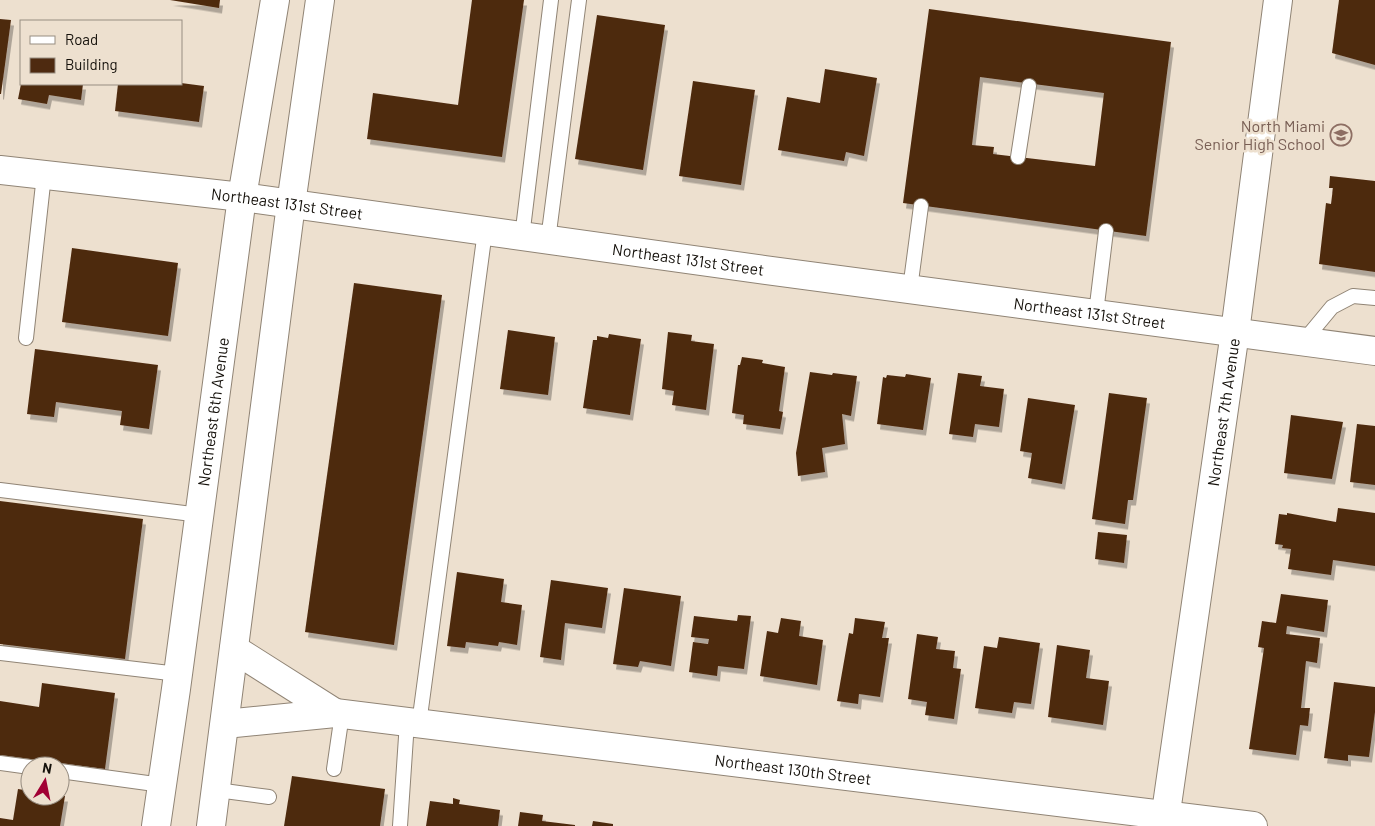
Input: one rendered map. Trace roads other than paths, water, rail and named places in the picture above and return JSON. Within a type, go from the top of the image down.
[{"type":"street","name":"Northeast 6th Avenue","points":[[156,826],[242,198],[275,0]]},
{"type":"street","points":[[211,826],[291,204],[320,0]]},
{"type":"street","name":"Northeast 7th Avenue","points":[[1165,820],[1235,332],[1278,0]]},
{"type":"street","name":"Northeast 131st Street","points":[[0,170],[291,204],[1375,351]]},
{"type":"street","name":"Northeast 130th Street","points":[[234,649],[338,714]]},
{"type":"street","name":"Northeast 130th Street","points":[[225,724],[338,714],[1165,820],[1252,826]]},
{"type":"lane","points":[[535,238],[551,0]]},
{"type":"lane","points":[[535,238],[579,0]]},
{"type":"lane","points":[[1018,157],[1029,86]]},
{"type":"lane","points":[[26,338],[44,175]]},
{"type":"lane","points":[[910,289],[920,206]]},
{"type":"lane","points":[[400,826],[413,723],[484,231]]},
{"type":"lane","points":[[1096,314],[1106,231]]},
{"type":"lane","points":[[1303,342],[1332,307],[1353,296],[1375,298]]},
{"type":"lane","points":[[0,490],[200,515]]},
{"type":"lane","points":[[0,653],[178,674]]},
{"type":"lane","points":[[334,769],[338,714]]},
{"type":"lane","points":[[0,763],[20,766]]},
{"type":"lane","points":[[70,772],[162,785]]},
{"type":"lane","points":[[216,790],[269,797]]},
{"type":"place","name":"North Miami Senior High School","points":[[1341,135]]}]
